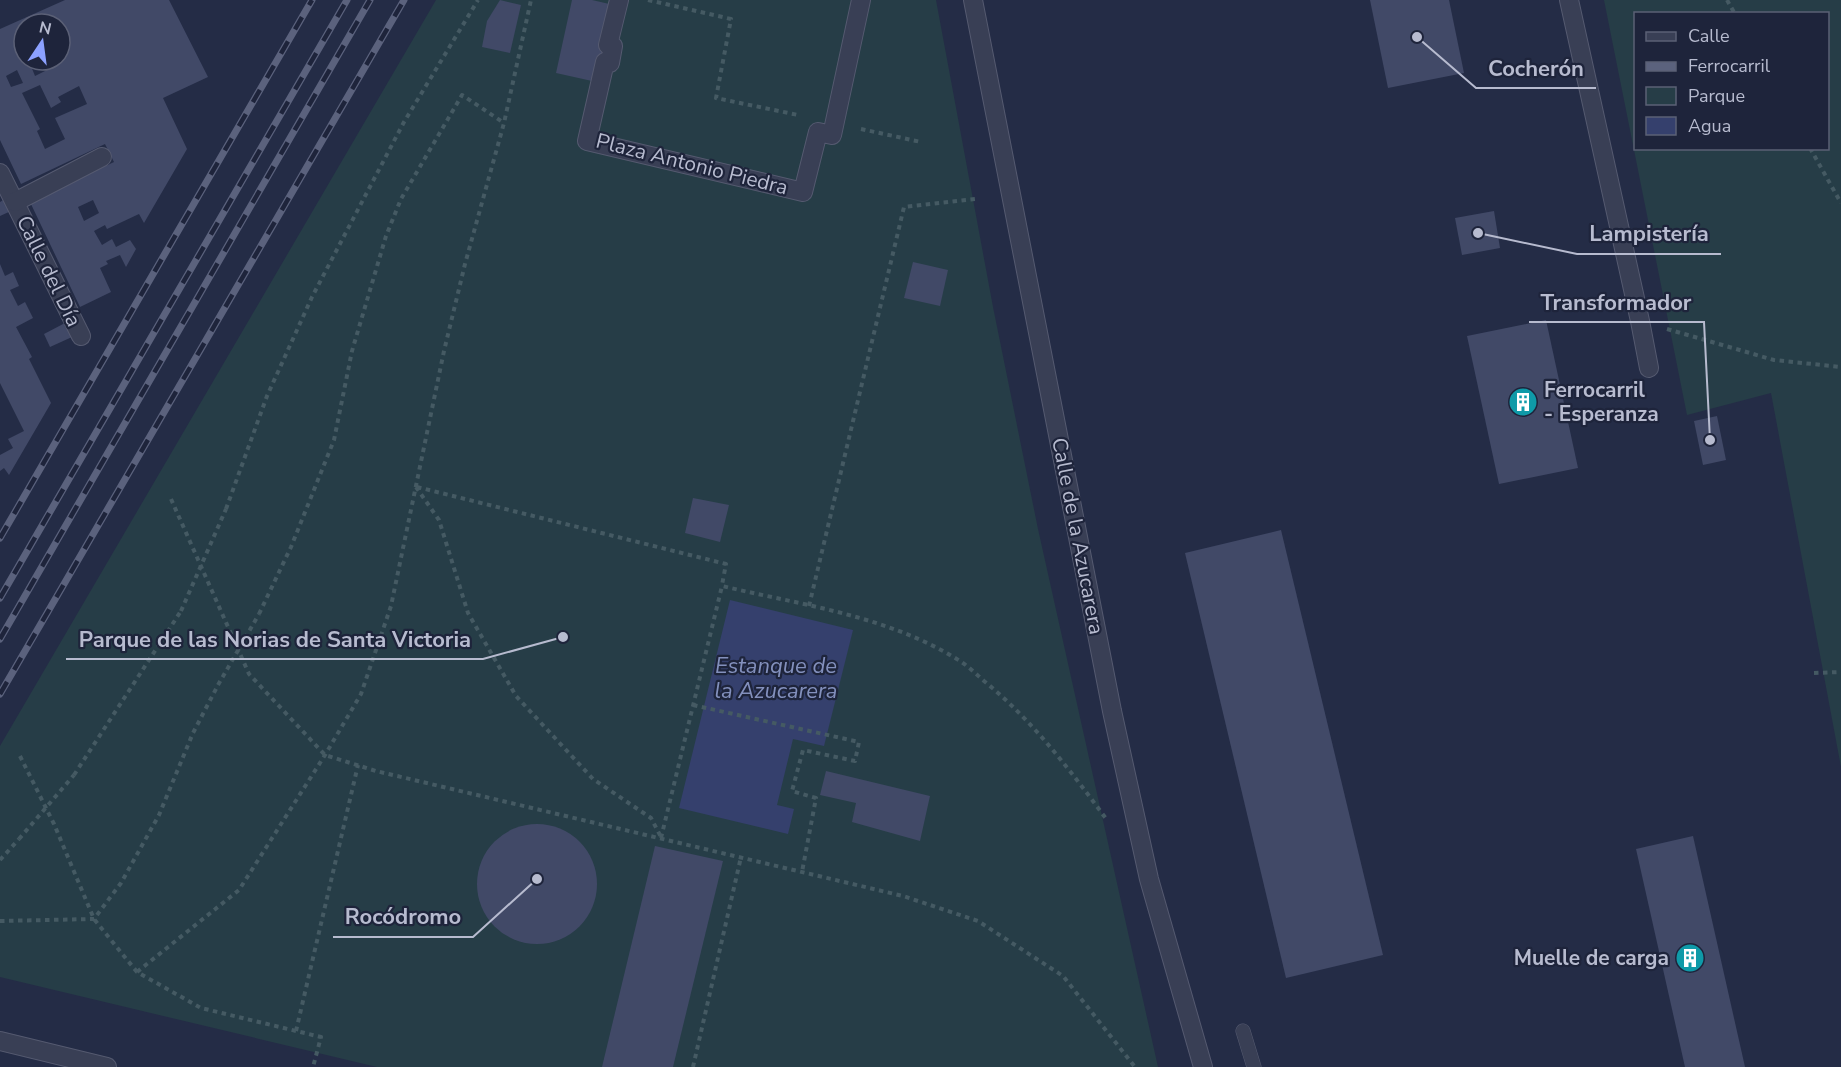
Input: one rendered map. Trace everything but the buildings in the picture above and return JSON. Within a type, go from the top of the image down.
[{"type":"street","name":"Plaza Antonio Piedra","points":[[619,0],[608,45],[613,46],[610,63],[605,62],[587,141],[803,192],[818,132],[832,135],[834,123]]},
{"type":"street","points":[[834,123],[861,0]]},
{"type":"street","name":"Calle de la Azucarera","points":[[973,0],[1112,711],[1149,879],[1203,1067]]},
{"type":"street","points":[[1569,0],[1649,368]]},
{"type":"street","points":[[15,202],[102,157]]},
{"type":"street","name":"Calle del Día","points":[[0,173],[81,336]]},
{"type":"street","points":[[0,1041],[107,1067]]},
{"type":"lane","points":[[1243,1031],[1254,1067]]},
{"type":"path","points":[[0,860],[74,775],[181,611],[226,509],[267,396],[312,297],[404,122],[478,0]]},
{"type":"path","points":[[137,972],[239,890],[361,694],[391,606],[444,351],[465,264],[504,123],[531,0]]},
{"type":"path","points":[[648,0],[731,19],[716,98],[921,142]]},
{"type":"path","points":[[94,918],[121,883],[159,815],[193,733],[259,614],[291,547],[334,440],[352,351],[386,236],[401,199],[462,95],[504,123]]},
{"type":"path","points":[[1811,150],[1841,203]]},
{"type":"path","points":[[809,606],[904,207],[975,199]]},
{"type":"path","points":[[1640,321],[1774,360],[1841,367]]},
{"type":"path","points":[[416,487],[726,564],[661,838]]},
{"type":"path","points":[[416,487],[439,520],[468,613],[516,696],[593,779],[651,818],[661,838]]},
{"type":"path","points":[[171,499],[249,674],[325,755],[376,771],[903,896],[978,921],[1064,976],[1135,1067]]},
{"type":"path","points":[[722,586],[877,623],[912,636],[961,661],[1005,698],[1052,747],[1109,823]]},
{"type":"path","points":[[1814,673],[1841,672]]},
{"type":"path","points":[[693,705],[859,742],[855,761],[803,750],[792,791],[816,798],[802,872]]},
{"type":"path","points":[[20,756],[54,824],[94,918],[137,972],[201,1008],[321,1037],[313,1067]]},
{"type":"path","points":[[296,1031],[358,765]]},
{"type":"path","points":[[693,1067],[741,857]]},
{"type":"path","points":[[0,921],[94,918]]},
{"type":"green space","points":[[436,0],[936,0],[993,307],[1038,529],[1158,1067],[377,1067],[0,977],[0,746]]},
{"type":"green space","points":[[1604,0],[1841,0],[1841,767],[1771,393],[1687,415],[1634,150]]},
{"type":"water","name":"Estanque de la Azucarera","points":[[730,600],[853,630],[824,746],[793,739],[777,805],[794,809],[788,834],[679,808]]},
{"type":"railway","points":[[0,538],[312,0]]},
{"type":"railway","points":[[0,598],[347,0]]},
{"type":"railway","points":[[0,639],[370,0]]},
{"type":"railway","points":[[0,694],[404,0]]},
{"type":"place","name":"Cocherón","points":[[1417,37]]},
{"type":"place","name":"Lampistería","points":[[1478,233]]},
{"type":"place","name":"Ferrocarril - Esperanza","points":[[1523,402]]},
{"type":"place","name":"Transformador","points":[[1710,440]]},
{"type":"place","name":"Parque de las Norias de Santa Victoria","points":[[563,637]]},
{"type":"place","name":"Rocódromo","points":[[537,879]]},
{"type":"place","name":"Muelle de carga","points":[[1690,958]]}]
